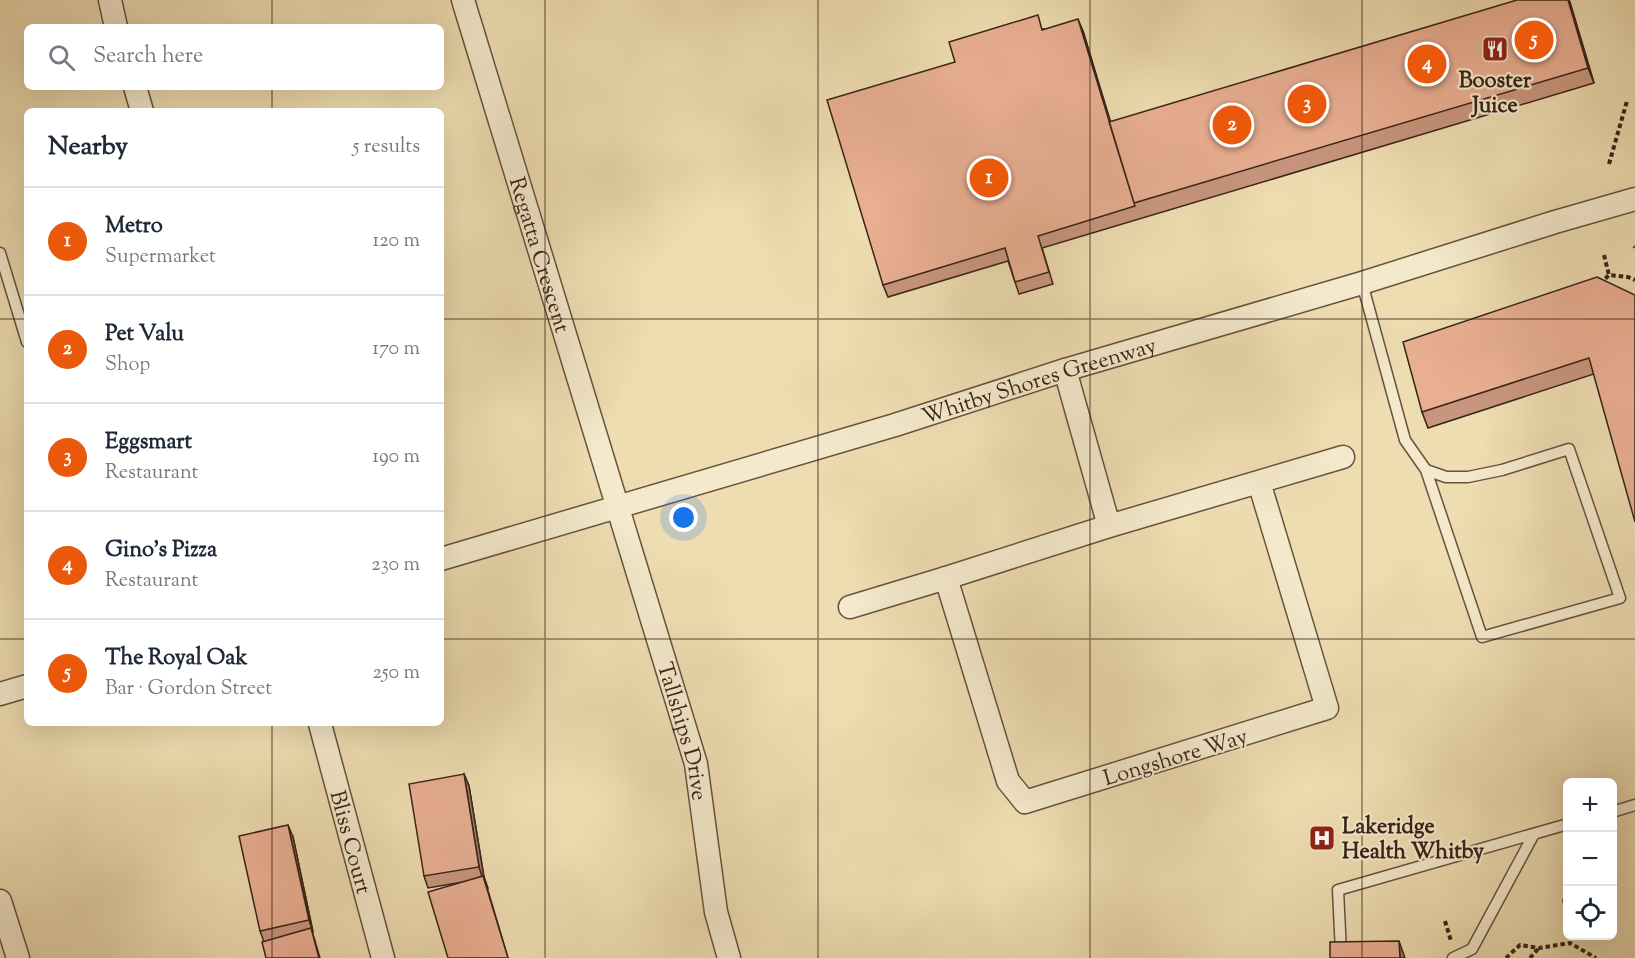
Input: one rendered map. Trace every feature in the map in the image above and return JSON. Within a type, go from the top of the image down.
[{"type":"street","points":[[111,0],[115,24]]},
{"type":"street","name":"Regatta Crescent","points":[[463,0],[618,507]]},
{"type":"street","points":[[136,90],[141,108]]},
{"type":"street","name":"Whitby Shores Greenway","points":[[444,558],[895,425],[1065,370],[1362,283],[1635,199]]},
{"type":"street","points":[[1065,370],[1108,526]]},
{"type":"street","points":[[849,607],[1108,526],[1343,457]]},
{"type":"street","name":"Longshore Way","points":[[946,578],[1008,781],[1025,802],[1327,708],[1259,482]]},
{"type":"street","name":"Tallships Drive","points":[[618,507],[696,764],[716,912],[729,958]]},
{"type":"street","points":[[0,694],[24,687]]},
{"type":"street","name":"Bliss Court","points":[[321,726],[383,958]]},
{"type":"street","points":[[0,901],[18,958]]},
{"type":"lane","points":[[0,253],[24,332]]},
{"type":"lane","points":[[1362,283],[1404,440],[1426,470],[1482,637],[1620,598],[1569,449],[1502,470],[1468,477],[1446,477],[1426,470]]},
{"type":"lane","points":[[1617,810],[1635,805]]},
{"type":"lane","points":[[1341,952],[1338,890],[1563,825]]},
{"type":"lane","points":[[1453,958],[1472,949],[1534,834]]},
{"type":"path","points":[[1609,164],[1627,101]]},
{"type":"path","points":[[1604,255],[1609,275]]},
{"type":"path","points":[[1609,275],[1635,280]]},
{"type":"path","points":[[1591,287],[1600,284],[1609,275]]},
{"type":"path","points":[[1508,958],[1520,945],[1539,948],[1570,943],[1596,958]]},
{"type":"path","points":[[1530,958],[1539,948]]},
{"type":"building","points":[[1517,0],[1568,0],[1588,68],[1134,203],[1109,122]]},
{"type":"building","points":[[1038,15],[1042,30],[1078,19],[1135,206],[1038,236],[1049,272],[1015,282],[1005,248],[883,285],[827,100],[955,62],[949,42]]},
{"type":"building","points":[[1597,277],[1635,295],[1635,522],[1589,358],[1422,412],[1403,342]]},
{"type":"building","points":[[464,774],[479,867],[424,876],[409,784]]},
{"type":"building","points":[[288,825],[309,920],[260,931],[239,836]]},
{"type":"building","points":[[483,876],[508,958],[448,958],[428,892]]},
{"type":"building","points":[[311,928],[319,958],[266,958],[262,942]]},
{"type":"building","points":[[1399,941],[1400,958],[1330,958],[1330,942]]},
{"type":"place","name":"The Royal Oak","points":[[1534,40]]},
{"type":"place","name":"Booster Juice","points":[[1495,49]]},
{"type":"place","name":"Gino's Pizza","points":[[1427,64]]},
{"type":"place","name":"Eggsmart","points":[[1307,104]]},
{"type":"place","name":"Pet Valu","points":[[1232,125]]},
{"type":"place","name":"Metro","points":[[989,178]]},
{"type":"place","name":"Lakeridge Health Whitby","points":[[1322,838]]}]
